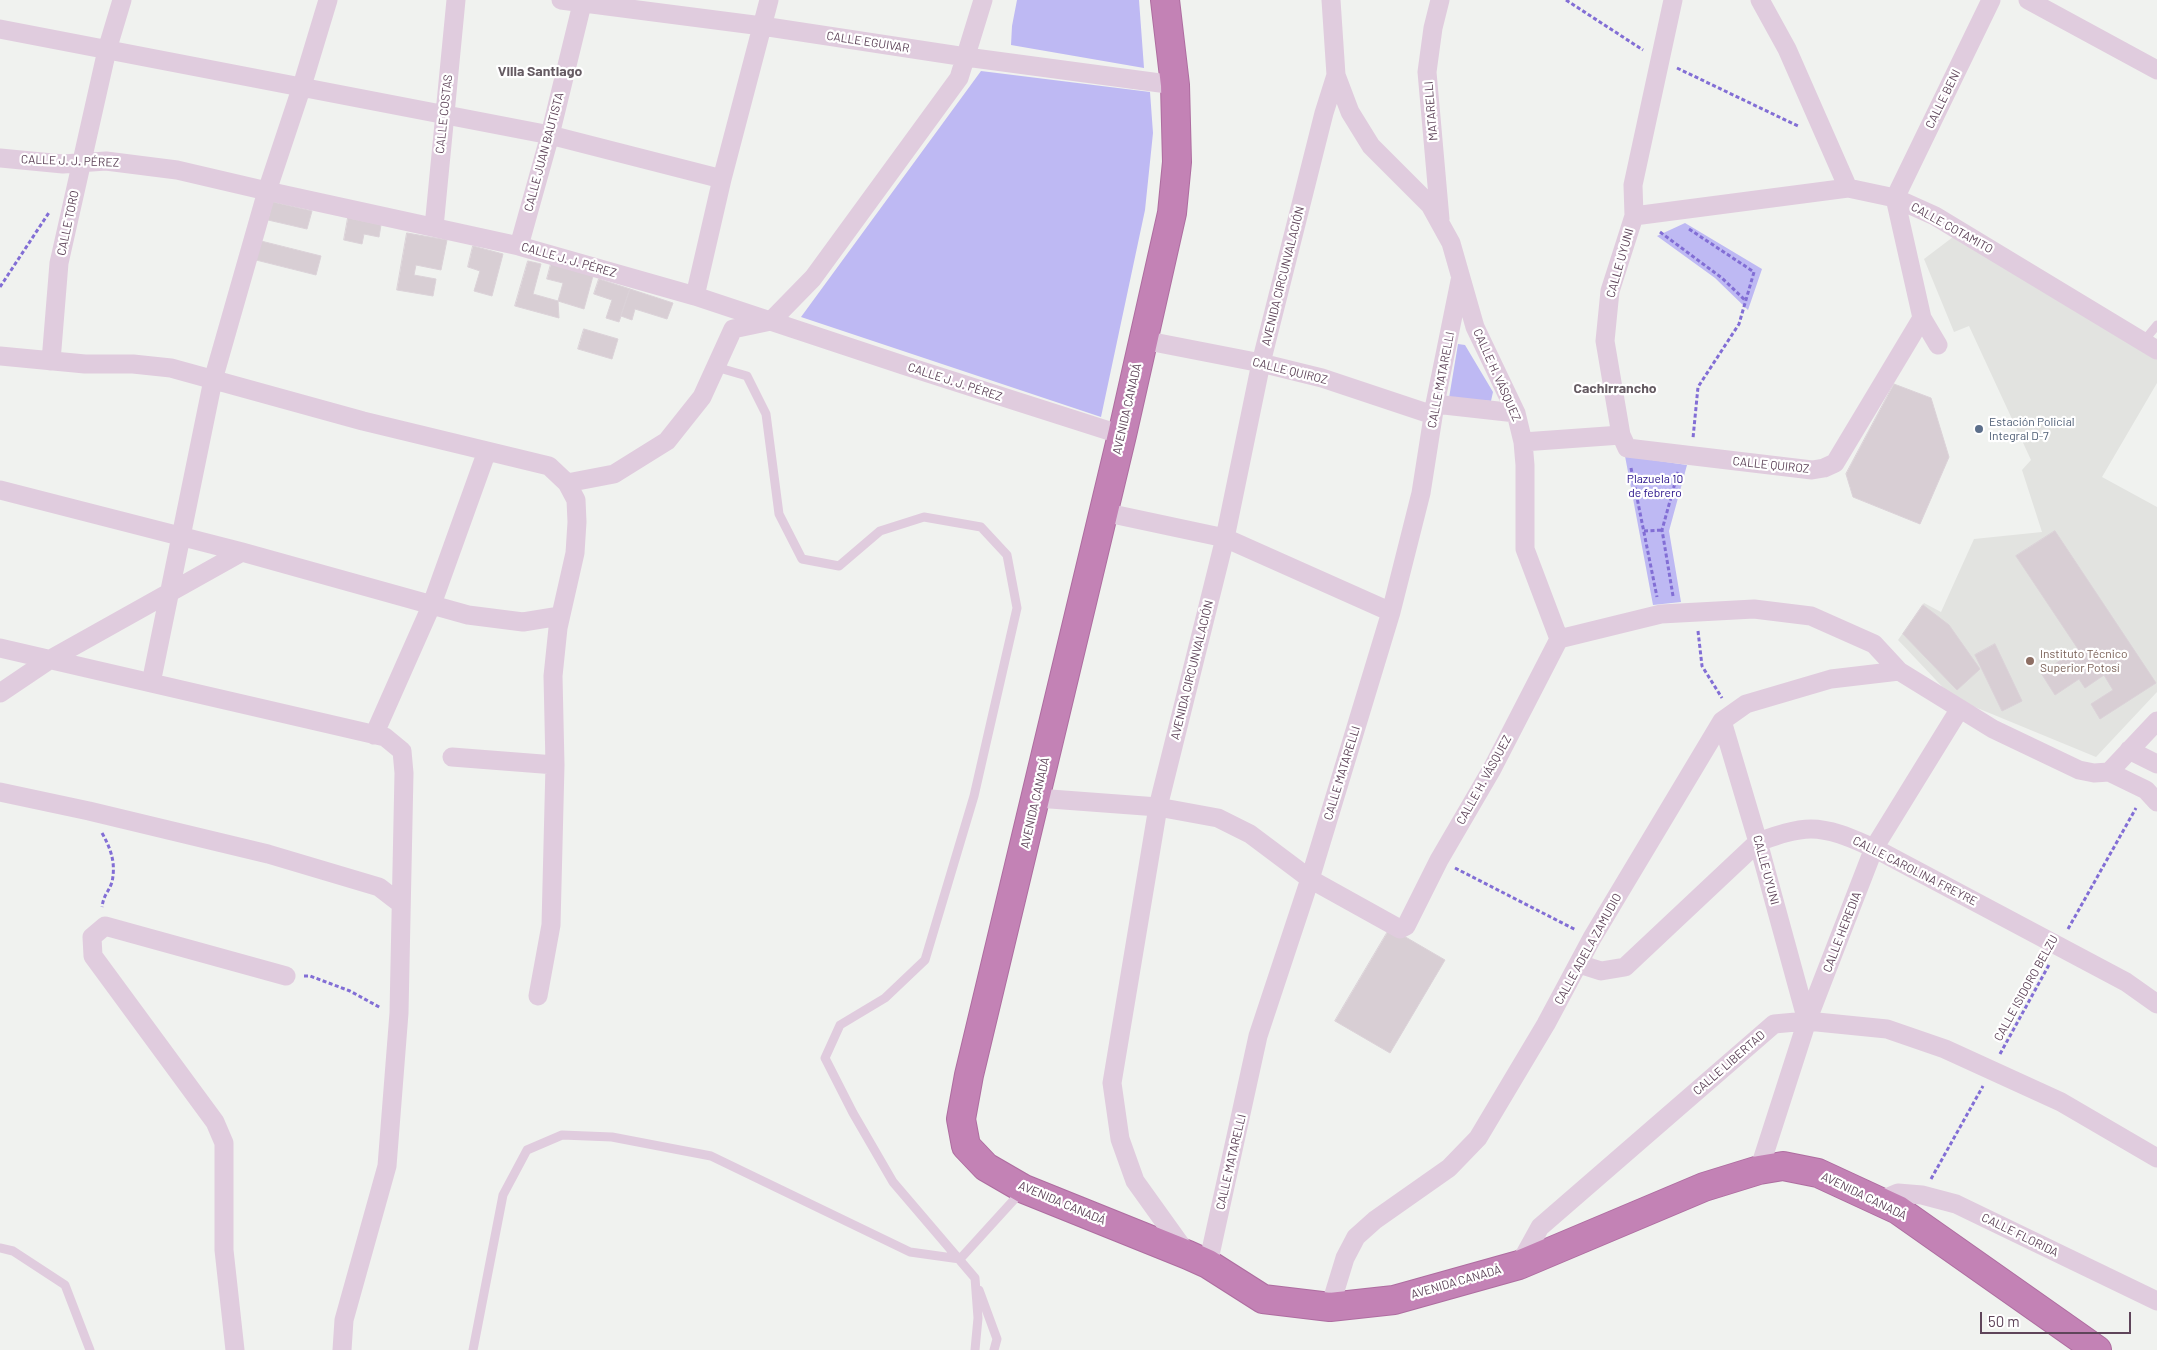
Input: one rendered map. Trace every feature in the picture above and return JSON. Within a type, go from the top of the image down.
[{"type":"highway","name":"AVENIDA CANADÁ","points":[[1165,0],[1175,85],[1177,162],[1172,213],[1122,435],[971,1066],[961,1119],[966,1146],[986,1167],[1024,1189],[1198,1260],[1263,1298],[1330,1307],[1394,1300],[1519,1264],[1704,1187],[1759,1170],[1783,1166],[1818,1173],[1898,1210],[2097,1350]]},
{"type":"street","name":"CALLE TORO","points":[[51,360],[59,264],[107,50],[122,0]]},
{"type":"street","points":[[151,683],[213,380],[267,191],[328,0]]},
{"type":"street","name":"CALLE COSTAS","points":[[434,227],[456,0]]},
{"type":"street","name":"CALLE EGUIVAR","points":[[562,0],[582,1],[966,57],[1175,85]]},
{"type":"street","points":[[695,296],[722,179],[769,0]]},
{"type":"street","points":[[567,483],[614,474],[667,441],[702,397],[734,329],[771,321],[813,278],[959,78],[983,0]]},
{"type":"street","points":[[1331,0],[1336,75]]},
{"type":"street","name":"MATARELLI","points":[[1440,0],[1432,28],[1427,72],[1440,224]]},
{"type":"street","name":"CALLE UYUNI","points":[[1624,441],[1605,341],[1610,292],[1634,216],[1633,185],[1673,0]]},
{"type":"street","points":[[1760,0],[1787,49],[1848,188]]},
{"type":"street","name":"CALLE BENI","points":[[1895,198],[1991,0]]},
{"type":"street","points":[[2028,0],[2157,70]]},
{"type":"street","name":"CALLE JUAN BAUTISTA","points":[[519,246],[550,135],[582,1]]},
{"type":"street","points":[[0,29],[550,135],[722,179]]},
{"type":"street","name":"CALLE H. VÁSQUEZ","points":[[1310,879],[1400,929],[1406,926],[1439,860],[1492,769],[1559,640],[1525,549],[1525,465],[1523,442],[1516,413],[1475,327],[1452,242],[1430,205],[1371,146],[1350,112],[1336,75]]},
{"type":"street","name":"AVENIDA CIRCUNVALACIÓN","points":[[1198,1260],[1135,1181],[1120,1139],[1112,1083],[1158,807],[1225,538],[1261,363],[1336,75]]},
{"type":"street","name":"CALLE J. J. PÉREZ","points":[[0,158],[63,164],[106,161],[178,170],[519,246],[695,296],[1122,435]]},
{"type":"street","name":"CALLE COTAMITO","points":[[1634,216],[1848,188],[1895,198],[1935,216],[2150,346]]},
{"type":"street","points":[[1895,198],[1922,318],[1938,344]]},
{"type":"street","name":"CALLE MATARELLI","points":[[1198,1260],[1258,1036],[1310,879],[1391,612],[1421,493],[1434,410],[1461,277]]},
{"type":"street","name":"CALLE QUIROZ","points":[[1523,442],[1624,441],[1683,454],[1812,470],[1824,468],[1834,463],[1922,318]]},
{"type":"street","name":"CALLE QUIROZ","points":[[1143,340],[1261,363],[1322,378],[1434,410],[1516,413]]},
{"type":"street","points":[[0,356],[171,368],[364,421],[549,466],[567,483],[576,500],[577,522],[575,552],[560,616],[554,676],[555,766],[551,925],[538,996]]},
{"type":"street","points":[[374,735],[432,604],[487,451]]},
{"type":"street","points":[[0,490],[242,552],[468,615],[523,622],[560,616]]},
{"type":"street","points":[[1103,512],[1225,538],[1391,612]]},
{"type":"street","points":[[0,694],[49,660],[242,552]]},
{"type":"street","points":[[1559,640],[1668,613],[1754,609],[1811,616],[1874,644],[1899,670],[1993,730],[2079,770],[2102,773],[2151,796]]},
{"type":"street","points":[[0,648],[385,737],[402,751],[404,773],[399,1013],[387,1166],[344,1320],[342,1350]]},
{"type":"street","name":"CALLE ADELA ZAMUDIO","points":[[1330,1307],[1345,1258],[1356,1237],[1375,1220],[1449,1168],[1478,1138],[1579,964],[1592,938],[1727,717],[1746,704],[1831,680],[1899,670]]},
{"type":"street","name":"CALLE HEREDIA","points":[[1759,1170],[1807,1021],[1874,848],[1960,710]]},
{"type":"street","name":"CALLE UYUNI","points":[[1727,717],[1758,842],[1807,1021]]},
{"type":"street","points":[[2102,773],[2129,750],[2157,721]]},
{"type":"street","points":[[2129,750],[2157,764]]},
{"type":"street","points":[[452,757],[555,766]]},
{"type":"street","points":[[0,792],[89,811],[268,854],[379,887],[401,904]]},
{"type":"street","points":[[1036,798],[1158,807],[1218,818],[1250,834],[1310,879]]},
{"type":"street","name":"CALLE CAROLINA FREYRE","points":[[1579,964],[1601,971],[1625,967],[1758,842],[1782,834],[1811,829],[1846,836],[1874,848],[2126,982],[2157,1004]]},
{"type":"street","points":[[235,1350],[224,1250],[224,1143],[216,1122],[93,956],[92,936],[105,926],[286,976]]},
{"type":"street","name":"CALLE LIBERTAD","points":[[1519,1264],[1540,1227],[1774,1024],[1807,1021],[1887,1029],[1944,1049],[2062,1102],[2157,1158]]},
{"type":"street","name":"CALLE FLORIDA","points":[[1879,1202],[1898,1193],[1922,1195],[1956,1204],[2157,1301]]},
{"type":"lane","points":[[2150,346],[2157,325]]},
{"type":"lane","points":[[716,368],[747,376],[766,414],[779,514],[802,558],[839,566],[880,531],[924,517],[981,527],[1007,555],[1017,608],[974,796],[926,960],[885,998],[840,1025],[825,1058],[853,1113],[894,1182],[975,1278],[997,1339],[994,1350]]},
{"type":"lane","points":[[473,1350],[503,1196],[527,1150],[562,1135],[612,1137],[711,1156],[910,1252],[960,1259]]},
{"type":"lane","points":[[960,1259],[1024,1189]]},
{"type":"lane","points":[[0,1248],[13,1251],[65,1285],[90,1350]]},
{"type":"lane","points":[[975,1278],[978,1318],[975,1350]]},
{"type":"path","points":[[1566,0],[1661,61],[1790,121],[1829,144]]},
{"type":"path","points":[[0,287],[54,204]]},
{"type":"path","points":[[1663,212],[1754,272],[1739,324],[1698,387],[1692,444],[1683,454],[1662,530],[1668,613]]},
{"type":"path","points":[[1634,216],[1676,243],[1722,278],[1746,301]]},
{"type":"path","points":[[1624,441],[1644,531],[1668,613]]},
{"type":"path","points":[[1644,531],[1662,530]]},
{"type":"path","points":[[1695,612],[1702,666],[1727,717]]},
{"type":"path","name":"CALLE ISIDORO BELZU","points":[[1922,1195],[2059,946],[2151,796]]},
{"type":"path","points":[[89,811],[111,849],[113,858],[111,883],[104,896],[102,910],[105,926]]},
{"type":"path","points":[[1439,860],[1592,938]]},
{"type":"path","points":[[286,976],[310,976],[350,991],[385,1011],[399,1013]]},
{"type":"shaded area","points":[[1953,237],[2157,357],[2157,383],[2102,477],[2157,507],[2157,692],[2096,757],[1953,698],[1898,640],[1924,603],[1941,612],[1974,539],[2042,532],[2022,470],[2031,460],[1969,326],[1954,332],[1924,259]]},
{"type":"green space","points":[[1017,0],[1139,0],[1144,68],[1011,45],[1012,26]]},
{"type":"green space","points":[[981,71],[1150,92],[1153,133],[1145,210],[1101,417],[801,317]]},
{"type":"green space","points":[[1685,223],[1762,269],[1748,310],[1715,278],[1657,236]]},
{"type":"green space","points":[[1458,344],[1465,345],[1493,392],[1491,401],[1449,398]]},
{"type":"green space","name":"Plazuela 10 de febrero","points":[[1625,456],[1687,465],[1669,531],[1681,602],[1653,605]]},
{"type":"building","points":[[273,202],[312,211],[307,229],[268,220]]},
{"type":"building","points":[[348,218],[381,225],[379,237],[364,234],[362,244],[344,240]]},
{"type":"building","points":[[407,233],[447,240],[441,270],[416,265],[414,275],[436,279],[433,296],[397,290]]},
{"type":"building","points":[[261,241],[321,256],[316,275],[256,260]]},
{"type":"building","points":[[473,246],[503,254],[492,296],[474,291],[480,271],[468,267]]},
{"type":"building","points":[[528,261],[541,264],[533,294],[558,301],[559,318],[515,306]]},
{"type":"building","points":[[551,264],[593,276],[584,309],[558,301],[563,283],[547,279]]},
{"type":"building","points":[[599,279],[630,289],[619,322],[606,318],[612,300],[594,294]]},
{"type":"building","points":[[630,289],[673,303],[667,319],[635,309],[632,320],[621,316]]},
{"type":"building","points":[[584,329],[618,339],[612,359],[578,349]]},
{"type":"building","points":[[1894,384],[1931,398],[1949,457],[1920,524],[1853,497],[1846,474]]},
{"type":"building","points":[[2055,531],[2156,683],[2100,719],[2091,704],[2113,690],[2104,675],[2085,688],[2079,679],[2055,695],[2041,673],[2078,649],[2016,556]]},
{"type":"building","points":[[1923,605],[1949,625],[1980,669],[1957,690],[1903,634]]},
{"type":"building","points":[[1995,644],[2022,701],[2002,711],[1975,655]]},
{"type":"building","points":[[1390,928],[1445,960],[1390,1053],[1335,1021]]},
{"type":"place","name":"Estación Policial Integral D-7","points":[[1979,429]]},
{"type":"place","name":"Instituto Técnico Superior Potosí","points":[[2030,661]]},
{"type":"district","name":"Villa Santiago","points":[[540,71]]},
{"type":"district","name":"Cachirrancho","points":[[1615,388]]}]
